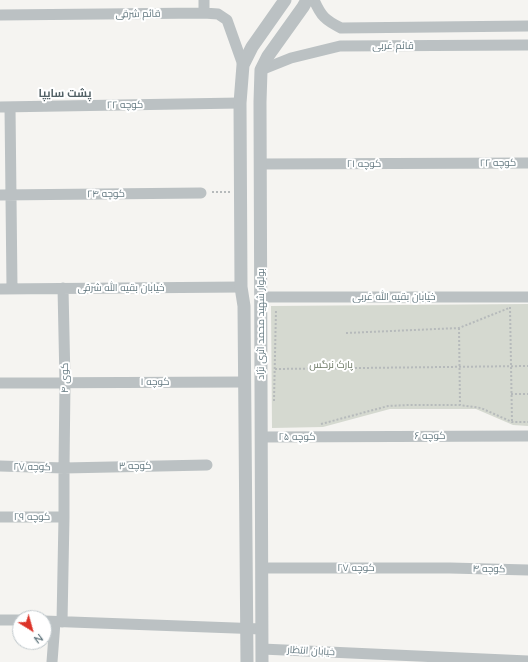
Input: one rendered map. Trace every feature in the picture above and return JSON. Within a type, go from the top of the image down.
[{"type":"street","points":[[204,0],[204,13]]},
{"type":"street","name":"بولوار شهید محمد اثری نژاد","points":[[247,662],[245,382],[244,306],[242,287],[240,103],[243,65],[252,47],[285,0]]},
{"type":"street","name":"بولوار شهید محمد اثری نژاد","points":[[262,656],[260,102],[262,70],[268,56],[307,0]]},
{"type":"street","points":[[314,0],[318,10],[328,21],[341,28],[340,46]]},
{"type":"street","name":"قائم شرقی","points":[[0,15],[218,14],[226,20],[243,65]]},
{"type":"street","name":"قائم غربی","points":[[341,28],[528,26]]},
{"type":"street","name":"قائم غربی","points":[[262,70],[291,58],[340,46],[528,45]]},
{"type":"street","name":"کوچه ۲۲","points":[[5,107],[240,103]]},
{"type":"street","points":[[5,107],[5,195],[12,288]]},
{"type":"street","name":"کوچه ۲۲","points":[[468,164],[528,163]]},
{"type":"street","name":"کوچه ۲۱","points":[[260,164],[468,164]]},
{"type":"street","name":"کوچه ۲۴","points":[[5,195],[201,193]]},
{"type":"street","name":"خیابان بقیه الله شرقی","points":[[0,289],[242,287]]},
{"type":"street","name":"کوی ۴","points":[[52,662],[54,622],[64,517],[65,382],[63,288]]},
{"type":"street","name":"خیابان بقیه الله غربی","points":[[260,297],[510,303],[528,297]]},
{"type":"street","points":[[0,383],[65,382]]},
{"type":"street","name":"کوچه ۱","points":[[65,382],[245,382]]},
{"type":"street","name":"کوچه ۶","points":[[333,437],[528,436]]},
{"type":"street","name":"کوچه ۲۵","points":[[261,437],[333,437]]},
{"type":"street","name":"کوچه ۳","points":[[64,468],[207,465]]},
{"type":"street","name":"کوچه ۲۷","points":[[0,466],[64,468]]},
{"type":"street","name":"کوچه ۲۹","points":[[0,517],[64,517]]},
{"type":"street","name":"کوچه ۲۷","points":[[262,568],[450,568]]},
{"type":"street","name":"کوچه ۴","points":[[450,568],[528,570]]},
{"type":"street","points":[[0,620],[12,620]]},
{"type":"street","points":[[54,622],[262,629]]},
{"type":"street","name":"خیابان انتظار","points":[[262,656],[528,661]]},
{"type":"path","points":[[201,193],[241,192]]},
{"type":"path","points":[[510,303],[516,308]]},
{"type":"path","points":[[346,333],[459,328],[510,303]]},
{"type":"path","points":[[510,303],[512,436]]},
{"type":"path","points":[[274,404],[276,309]]},
{"type":"path","points":[[459,328],[460,405]]},
{"type":"path","points":[[275,368],[528,366]]},
{"type":"path","points":[[511,394],[528,394]]},
{"type":"path","points":[[314,424],[322,424],[388,406],[408,405],[460,405],[481,408],[512,422],[528,422]]},
{"type":"green space","name":"پارک نرگس","points":[[528,304],[528,426],[513,425],[476,409],[390,409],[323,427],[272,428],[271,306]]},
{"type":"district","name":"پشت سایپا","points":[[65,94]]}]
